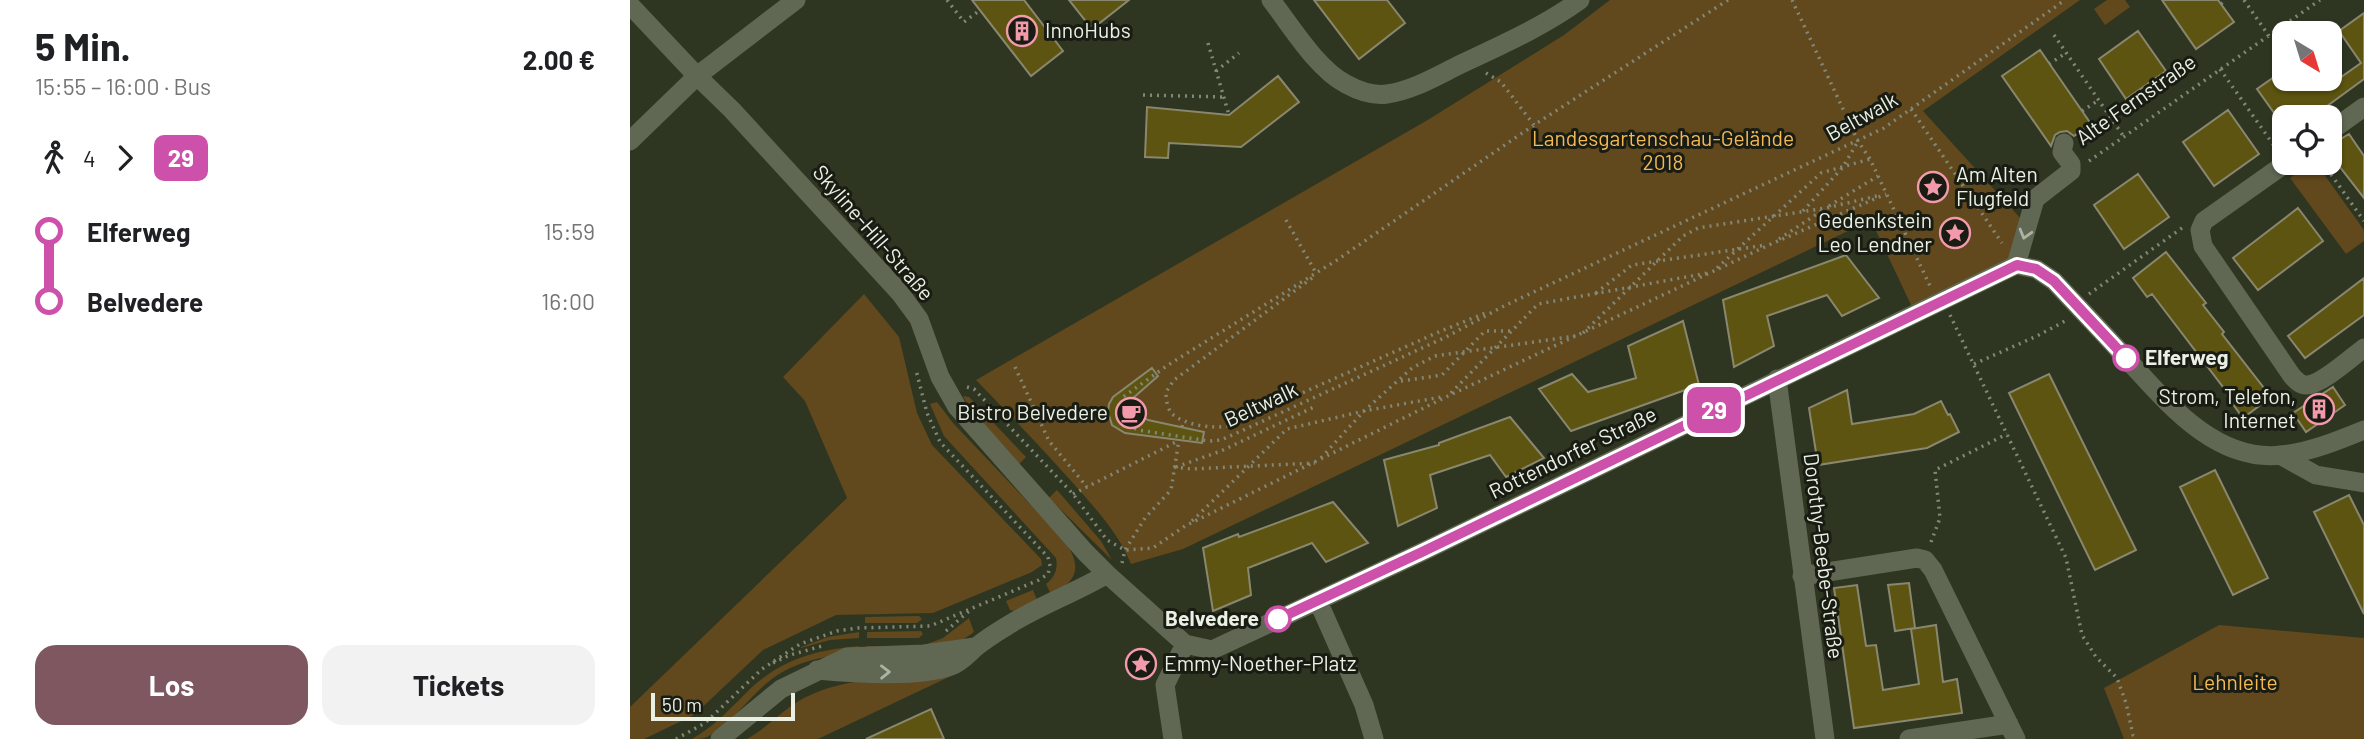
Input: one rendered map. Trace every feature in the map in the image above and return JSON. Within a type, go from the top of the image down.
[{"type":"street","points":[[630,141],[697,76],[796,0]]},
{"type":"street","points":[[1271,0],[1333,75],[1363,92],[1385,95],[1421,83],[1549,22],[1580,0]]},
{"type":"street","name":"Skyline-Hill-Straße","points":[[630,5],[732,110],[900,293],[919,319],[947,391],[957,407],[1084,552],[1107,574]]},
{"type":"street","points":[[2342,123],[2364,107]]},
{"type":"street","points":[[2064,143],[2062,152],[2071,164],[2071,171]]},
{"type":"street","points":[[2272,164],[2204,221],[2200,230],[2203,247],[2298,383],[2316,384],[2364,348]]},
{"type":"street","name":"Alte Fernstraße","points":[[2017,265],[2035,199],[2071,171]]},
{"type":"street","points":[[2017,265],[2036,269],[2054,281],[2161,398],[2201,430],[2224,444],[2249,453],[2280,455],[2324,446],[2364,430]]},
{"type":"street","name":"Rottendorfer Straße","points":[[1185,644],[1212,650],[2017,265]]},
{"type":"street","name":"Dorothy-Beebe-Straße","points":[[1777,379],[1825,739]]},
{"type":"street","points":[[2280,455],[2316,475],[2364,483]]},
{"type":"street","points":[[1802,576],[1917,558],[1925,560],[1933,570],[2012,731],[1909,739]]},
{"type":"street","points":[[720,739],[781,689],[846,657],[924,654],[975,647],[1009,624],[1107,574],[1185,644],[1165,685],[1167,737]]},
{"type":"street","points":[[1318,601],[1364,705],[1374,739]]},
{"type":"path","points":[[947,0],[964,22],[980,10]]},
{"type":"path","name":"Beltwalk","points":[[1728,0],[1534,125],[1316,274],[1185,354],[1124,397],[1119,410],[1122,420],[1126,425],[1138,430],[1222,440],[1446,337],[1506,305],[1884,128],[2065,0]]},
{"type":"path","points":[[1792,0],[1858,141],[1870,159],[1974,364],[2066,558],[2082,635],[2096,657],[2117,678],[2133,734],[2137,739]]},
{"type":"path","points":[[2221,4],[2226,0]]},
{"type":"path","points":[[2244,0],[2269,36]]},
{"type":"path","name":"Alte Fernstraße","points":[[2071,171],[2320,0]]},
{"type":"path","points":[[2054,36],[2124,136]]},
{"type":"path","points":[[1208,43],[1229,115]]},
{"type":"path","points":[[1216,71],[1239,53]]},
{"type":"path","points":[[2049,64],[2066,53]]},
{"type":"path","points":[[2220,69],[2272,143]]},
{"type":"path","points":[[1501,82],[1534,125]]},
{"type":"path","points":[[1143,94],[1224,97]]},
{"type":"path","points":[[2082,111],[2099,100]]},
{"type":"path","points":[[1911,108],[2017,265]]},
{"type":"path","points":[[1802,212],[1843,167],[1858,141]]},
{"type":"path","points":[[1188,525],[1287,429],[1364,411],[1448,396],[1538,304],[1713,272],[1821,173],[1870,159]]},
{"type":"path","points":[[2331,175],[2364,221]]},
{"type":"path","points":[[1594,293],[1632,265],[1769,245],[1878,176]]},
{"type":"path","points":[[947,391],[958,386],[974,389],[1073,494],[1107,540],[1125,550],[1153,548],[1188,525],[1448,396],[1769,245],[1886,194]]},
{"type":"path","points":[[1174,467],[1191,469],[1317,462],[1364,411],[1412,368],[1435,356],[1580,335],[1683,236],[1698,228],[1826,208],[1886,194]]},
{"type":"path","points":[[1286,220],[1316,274]]},
{"type":"path","points":[[1974,364],[2037,336],[2071,317],[2078,306],[2180,228],[2204,221]]},
{"type":"path","name":"Beltwalk","points":[[1337,260],[1168,387],[1168,406],[1172,413],[1183,420],[1212,427],[1228,426],[1441,331],[1506,305]]},
{"type":"path","points":[[1398,381],[1442,375],[1485,331],[1513,331]]},
{"type":"path","points":[[676,739],[705,723],[762,669],[800,644],[848,630],[920,627],[940,623],[1048,574],[1048,557],[940,442],[927,413],[914,361]]},
{"type":"path","points":[[1015,367],[1049,441],[1087,487]]},
{"type":"path","points":[[1174,467],[1221,451],[1314,407]]},
{"type":"path","points":[[1182,427],[1183,420]]},
{"type":"path","points":[[1925,560],[1940,518],[1935,470],[2007,434]]},
{"type":"path","points":[[1073,494],[1179,440],[1171,490],[1145,518],[1125,550]]},
{"type":"green space","name":"Landesgartenschau-Gelände 2018","points":[[1610,0],[2080,0],[1923,111],[2022,220],[2009,260],[1912,307],[1871,220],[1183,549],[1131,564],[1120,541],[1097,511],[976,380],[1426,121],[1564,35]]},
{"type":"green space","points":[[2107,0],[2125,0],[2130,7],[2105,25],[2094,9]]},
{"type":"green space","points":[[2294,175],[2325,175],[2364,230],[2364,241],[2346,254],[2290,178]]},
{"type":"green space","points":[[864,294],[899,337],[917,413],[932,445],[1041,559],[1042,565],[1032,572],[933,613],[836,615],[763,650],[694,715],[644,739],[630,739],[630,707],[847,498],[805,401],[783,377]]},
{"type":"green space","points":[[963,396],[969,397],[1026,457],[1018,465],[969,408]]},
{"type":"green space","points":[[937,402],[953,423],[1069,548],[1075,571],[1073,577],[1061,589],[1051,594],[1046,584],[1055,572],[1056,558],[944,436],[930,404]]},
{"type":"green space","points":[[1057,490],[1101,541],[1112,560],[1049,498]]},
{"type":"green space","points":[[1033,590],[1037,600],[1014,611],[1010,610],[1006,601]]},
{"type":"green space","points":[[919,616],[922,619],[917,623],[865,623],[865,617]]},
{"type":"green space","points":[[969,618],[974,632],[948,646],[910,652],[867,651],[866,646],[922,646],[943,638]]},
{"type":"green space","name":"Lehnleite","points":[[2219,625],[2364,638],[2364,739],[2124,739],[2104,688]]},
{"type":"green space","points":[[921,631],[923,634],[919,638],[867,638],[867,632]]},
{"type":"green space","points":[[859,632],[859,638],[830,640],[801,648],[828,637]]},
{"type":"green space","points":[[859,646],[859,653],[816,659],[786,670],[767,683],[717,731],[705,738],[692,739],[714,724],[771,672],[812,654]]},
{"type":"green space","points":[[953,675],[818,739],[747,739],[796,702],[839,685],[877,679]]},
{"type":"building","name":"InnoHubs","points":[[972,0],[1024,0],[1063,51],[1031,76]]},
{"type":"building","name":"InnoHubs","points":[[1069,0],[1129,0],[1092,29]]},
{"type":"building","points":[[1314,0],[1387,0],[1405,23],[1359,59]]},
{"type":"building","points":[[2162,0],[2218,0],[2234,22],[2196,49]]},
{"type":"building","points":[[2364,13],[2364,79],[2328,105],[2272,105],[2272,110],[2257,89],[2272,78],[2272,91],[2342,91],[2342,76],[2361,63],[2342,35],[2342,29]]},
{"type":"building","points":[[2138,31],[2166,71],[2126,99],[2099,59]]},
{"type":"building","points":[[2040,50],[2091,124],[2074,136],[2067,131],[2060,132],[2055,135],[2051,146],[2002,76]]},
{"type":"building","points":[[1278,76],[1299,102],[1241,147],[1169,143],[1168,158],[1145,157],[1147,107],[1229,115]]},
{"type":"building","points":[[2228,110],[2259,154],[2214,186],[2183,142]]},
{"type":"building","points":[[2349,134],[2364,156],[2364,198],[2342,170],[2342,138]]},
{"type":"building","points":[[2138,174],[2169,217],[2124,249],[2094,205]]},
{"type":"building","points":[[2298,208],[2323,241],[2258,290],[2233,258]]},
{"type":"building","points":[[2166,252],[2206,303],[2203,305],[2224,332],[2222,334],[2271,397],[2243,418],[2227,396],[2229,395],[2152,294],[2147,297],[2133,278]]},
{"type":"building","points":[[1846,255],[1879,298],[1842,316],[1827,295],[1767,316],[1774,346],[1734,367],[1723,300]]},
{"type":"building","points":[[2364,278],[2364,315],[2305,358],[2288,336]]},
{"type":"building","points":[[1683,321],[1699,385],[1571,431],[1539,389],[1572,374],[1588,392],[1636,378],[1628,346]]},
{"type":"building","points":[[1152,368],[1158,376],[1132,399],[1138,414],[1148,420],[1204,432],[1202,443],[1125,433],[1112,425],[1108,412],[1113,397]]},
{"type":"building","points":[[2049,374],[2136,550],[2095,570],[2009,393]]},
{"type":"building","name":"Strom, Telefon, Internet","points":[[2333,387],[2345,405],[2306,432],[2293,413]]},
{"type":"building","points":[[1847,390],[1852,424],[1914,414],[1941,401],[1959,432],[1927,448],[1818,465],[1809,408]]},
{"type":"building","points":[[1510,417],[1544,458],[1506,477],[1490,455],[1430,475],[1437,508],[1398,526],[1384,460],[1439,445]]},
{"type":"building","points":[[2215,470],[2268,578],[2233,595],[2180,487]]},
{"type":"building","points":[[2349,495],[2364,525],[2364,614],[2314,512]]},
{"type":"building","points":[[1333,502],[1368,543],[1326,562],[1312,543],[1248,568],[1251,595],[1213,611],[1203,548]]},
{"type":"building","points":[[1909,583],[1915,628],[1895,631],[1888,585]]},
{"type":"building","points":[[1857,585],[1866,646],[1876,645],[1883,690],[1919,684],[1911,629],[1936,625],[1943,682],[1957,679],[1962,713],[1854,728],[1834,588]]},
{"type":"building","points":[[931,709],[944,739],[866,739]]},
{"type":"bus line","name":"29","points":[[1278,619],[2017,265],[2036,269],[2054,281],[2126,358]]},
{"type":"place","name":"InnoHubs","points":[[1022,31]]},
{"type":"place","name":"Am Alten Flugfeld","points":[[1933,187]]},
{"type":"place","name":"Gedenkstein Leo Lendner","points":[[1955,233]]},
{"type":"place","name":"Elferweg","points":[[2126,358]]},
{"type":"place","name":"Strom, Telefon, Internet","points":[[2319,409]]},
{"type":"place","name":"Bistro Belvedere","points":[[1131,413]]},
{"type":"place","name":"Belvedere","points":[[1278,619]]},
{"type":"place","name":"Emmy-Noether-Platz","points":[[1141,664]]}]
